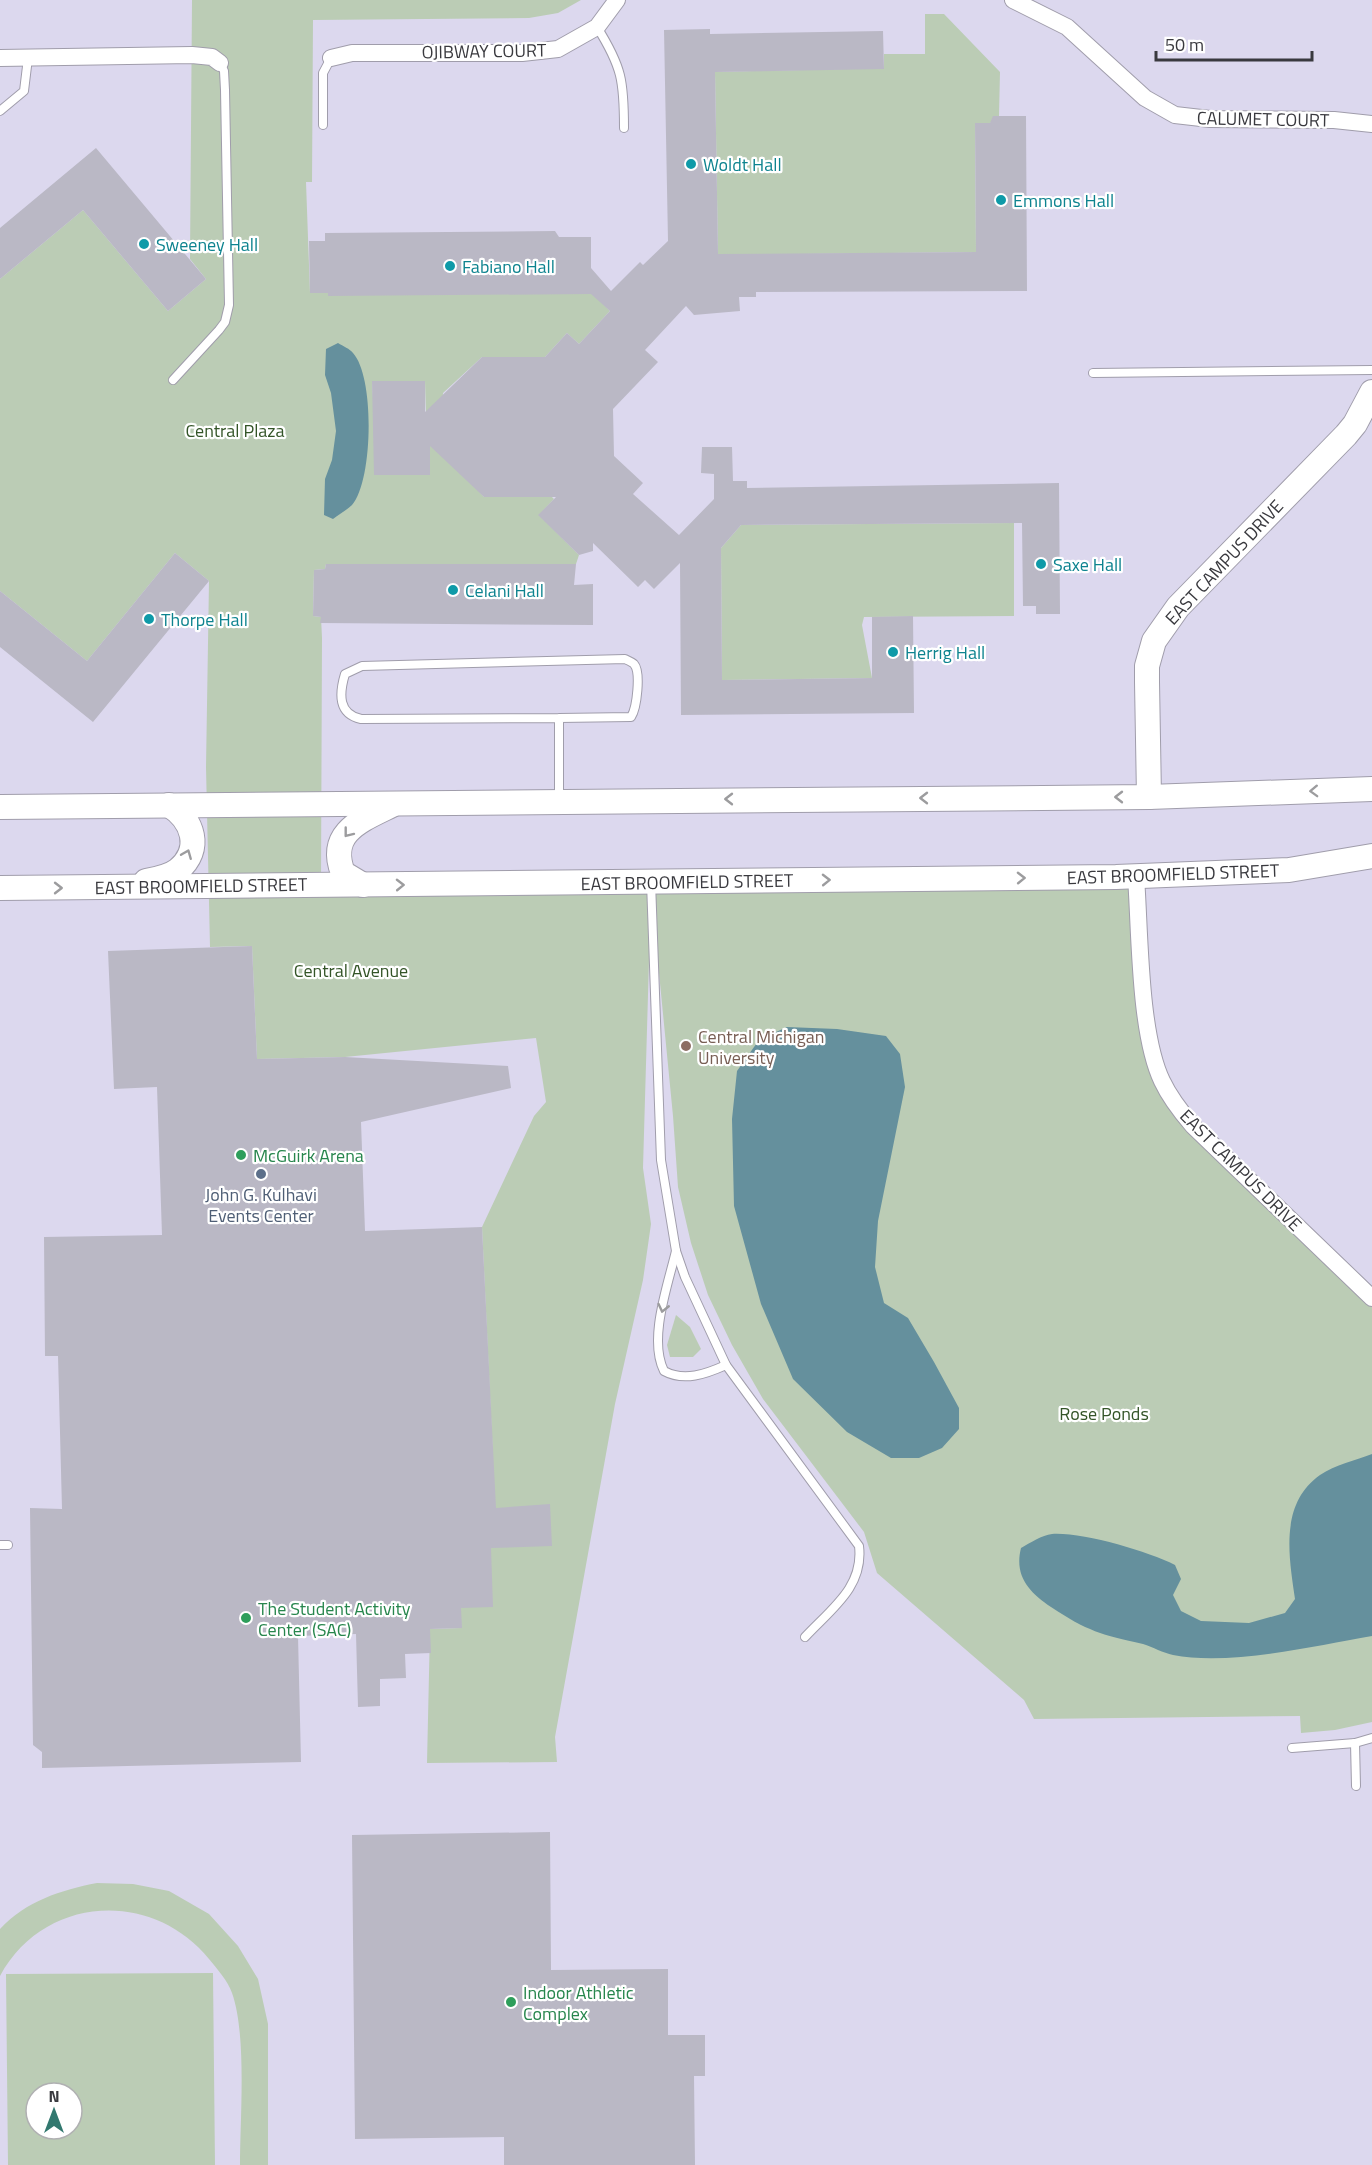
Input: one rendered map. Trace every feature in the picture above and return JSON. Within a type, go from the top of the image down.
[{"type":"main road","name":"EAST CAMPUS DRIVE","points":[[1149,797],[1147,682],[1154,641],[1178,607],[1346,435],[1355,424],[1372,392]]},
{"type":"main road","points":[[0,807],[1149,797],[1372,789]]},
{"type":"main road","points":[[363,885],[343,873],[339,856],[342,841],[345,834],[358,822],[397,803]]},
{"type":"main road","points":[[120,887],[170,874],[177,870],[189,855],[192,837],[189,823],[170,805]]},
{"type":"main road","name":"EAST BROOMFIELD STREET","points":[[0,888],[1136,877],[1289,870],[1372,856]]},
{"type":"street","name":"OJIBWAY COURT","points":[[331,58],[352,53],[536,52],[568,45],[597,27],[618,0]]},
{"type":"street","name":"CALUMET COURT","points":[[1013,0],[1067,27],[1145,98],[1175,115],[1210,119],[1334,120],[1372,124]]},
{"type":"street","points":[[0,58],[192,55],[212,57],[220,63]]},
{"type":"street","name":"EAST CAMPUS DRIVE","points":[[1136,877],[1148,1024],[1161,1079],[1173,1102],[1192,1126],[1372,1298]]},
{"type":"lane","points":[[597,27],[613,52],[621,73],[624,128]]},
{"type":"lane","points":[[0,111],[24,91],[28,58]]},
{"type":"lane","points":[[323,125],[323,73],[331,58]]},
{"type":"lane","points":[[173,380],[225,322],[229,304],[225,90],[224,71],[220,63]]},
{"type":"lane","points":[[1093,373],[1372,370]]},
{"type":"lane","points":[[625,659],[633,663],[636,668],[638,704],[631,717],[559,718],[361,719],[349,716],[345,711],[342,682],[345,674],[362,666],[625,659]]},
{"type":"lane","points":[[559,718],[559,801]]},
{"type":"lane","points":[[651,882],[661,1160],[676,1251],[685,1277],[726,1365],[859,1546],[861,1560],[858,1577],[804,1637]]},
{"type":"lane","points":[[676,1251],[661,1320],[658,1358],[664,1371],[680,1377],[715,1370],[726,1365]]},
{"type":"lane","points":[[1292,1748],[1355,1743],[1372,1738]]},
{"type":"lane","points":[[1355,1743],[1356,1786]]},
{"type":"shaded area","name":"Central Michigan University","points":[[0,0],[1372,0],[1372,2165],[0,2165]]},
{"type":"green space","points":[[192,0],[581,0],[558,13],[529,18],[313,20],[312,182],[306,182],[310,293],[574,273],[610,311],[579,344],[567,333],[545,357],[482,357],[443,393],[442,416],[426,417],[425,381],[372,382],[378,475],[430,475],[430,437],[484,497],[544,497],[548,493],[554,499],[539,515],[579,555],[576,564],[326,564],[325,569],[314,570],[313,616],[321,617],[322,638],[321,884],[1136,877],[1151,1045],[1193,1126],[1372,1298],[1372,1722],[1335,1730],[1301,1733],[1300,1716],[1034,1719],[1024,1700],[877,1573],[864,1532],[763,1399],[732,1345],[708,1295],[691,1243],[678,1187],[651,891],[643,1168],[651,1224],[643,1280],[615,1404],[555,1737],[557,1762],[427,1763],[430,1629],[461,1628],[461,1608],[491,1548],[493,1458],[482,1227],[534,1116],[546,1102],[536,1038],[345,1057],[257,1059],[252,946],[210,947],[206,767],[209,581],[175,553],[87,661],[0,591],[0,279],[83,210],[168,311],[206,279],[190,259]]},
{"type":"green space","points":[[925,14],[944,14],[1000,72],[999,116],[990,123],[975,123],[976,252],[718,255],[715,72],[884,68],[884,54],[925,54]]},
{"type":"green space","points":[[1014,523],[1014,616],[864,617],[862,625],[872,678],[722,680],[721,548],[741,525]]},
{"type":"green space","points":[[676,1315],[690,1327],[701,1349],[693,1357],[670,1357],[667,1345]]},
{"type":"green space","points":[[97,1883],[133,1884],[169,1891],[209,1914],[238,1946],[258,1979],[268,2024],[268,2165],[240,2165],[241,2053],[237,2011],[232,1993],[225,1980],[209,1959],[185,1936],[158,1921],[129,1912],[100,1911],[70,1917],[43,1929],[19,1949],[0,1976],[0,1929],[10,1919],[33,1904],[57,1893]]},
{"type":"green space","points":[[213,1973],[215,2165],[8,2165],[6,1974]]},
{"type":"water","points":[[338,343],[352,352],[360,365],[368,405],[369,429],[364,475],[359,493],[352,505],[333,519],[324,515],[325,479],[332,460],[336,431],[331,393],[325,375],[326,349]]},
{"type":"water","points":[[787,1027],[837,1029],[886,1036],[900,1054],[905,1087],[878,1221],[875,1267],[884,1303],[908,1318],[959,1408],[959,1429],[942,1448],[919,1458],[891,1458],[847,1432],[793,1379],[761,1304],[734,1206],[732,1119],[737,1071],[759,1040]]},
{"type":"water","points":[[1372,1454],[1372,1636],[1246,1656],[1196,1658],[1173,1655],[1143,1644],[1105,1635],[1075,1622],[1036,1595],[1022,1575],[1019,1558],[1021,1548],[1052,1534],[1080,1536],[1132,1549],[1175,1565],[1181,1579],[1173,1595],[1181,1611],[1201,1621],[1249,1623],[1285,1613],[1295,1599],[1289,1549],[1292,1516],[1298,1501],[1307,1487],[1326,1471]]},
{"type":"building","points":[[710,29],[710,34],[883,31],[884,69],[715,72],[718,254],[976,252],[975,123],[990,123],[993,116],[1026,116],[1027,291],[756,292],[756,297],[739,297],[740,311],[694,315],[686,306],[645,350],[658,362],[613,409],[614,456],[643,483],[633,494],[679,535],[714,499],[714,474],[701,473],[702,447],[732,447],[733,481],[747,481],[747,488],[1059,483],[1060,614],[1036,614],[1036,606],[1023,606],[1022,523],[741,525],[721,548],[722,680],[872,678],[872,617],[913,616],[914,713],[681,715],[680,563],[654,589],[645,580],[638,587],[593,543],[593,551],[579,555],[538,515],[556,497],[484,497],[430,446],[430,475],[374,475],[372,381],[425,381],[425,412],[482,357],[545,357],[567,333],[579,344],[610,311],[591,294],[328,296],[328,293],[310,293],[309,241],[325,241],[325,233],[555,231],[559,237],[591,237],[591,268],[611,291],[640,262],[643,265],[668,241],[664,30]]},
{"type":"building","name":"Sweeney Hall","points":[[96,148],[206,279],[168,311],[83,210],[0,279],[0,228]]},
{"type":"building","name":"Thorpe Hall","points":[[175,553],[209,581],[93,722],[0,647],[0,591],[87,661]]},
{"type":"building","name":"Celani Hall","points":[[326,564],[576,564],[574,585],[593,584],[593,625],[320,623],[321,617],[313,616],[314,570],[325,569]]},
{"type":"building","points":[[252,946],[257,1059],[345,1057],[508,1066],[511,1088],[361,1122],[365,1231],[482,1227],[496,1508],[550,1504],[552,1546],[491,1548],[493,1607],[461,1608],[462,1628],[430,1629],[431,1653],[405,1654],[406,1678],[380,1679],[380,1706],[358,1707],[356,1634],[298,1636],[301,1762],[42,1768],[42,1752],[33,1745],[30,1508],[62,1509],[58,1356],[45,1356],[44,1237],[162,1235],[157,1087],[114,1089],[108,951]]},
{"type":"building","name":"Indoor Athletic Complex","points":[[550,1832],[551,1970],[668,1969],[668,2035],[705,2035],[705,2076],[694,2076],[695,2165],[504,2165],[504,2137],[355,2139],[352,1835]]},
{"type":"place","name":"Woldt Hall","points":[[691,164]]},
{"type":"place","name":"Emmons Hall","points":[[1001,200]]},
{"type":"place","name":"Sweeney Hall","points":[[144,244]]},
{"type":"place","name":"Fabiano Hall","points":[[450,266]]},
{"type":"place","name":"Saxe Hall","points":[[1041,564]]},
{"type":"place","name":"Celani Hall","points":[[453,590]]},
{"type":"place","name":"Thorpe Hall","points":[[149,619]]},
{"type":"place","name":"Herrig Hall","points":[[893,652]]},
{"type":"place","name":"Central Michigan University","points":[[686,1046]]},
{"type":"place","name":"McGuirk Arena","points":[[241,1155]]},
{"type":"place","name":"John G. Kulhavi Events Center","points":[[261,1174]]},
{"type":"place","name":"The Student Activity Center (SAC)","points":[[246,1618]]},
{"type":"place","name":"Indoor Athletic Complex","points":[[511,2002]]},
{"type":"park label","name":"Central Plaza","points":[[235,430]]},
{"type":"park label","name":"Central Avenue","points":[[351,970]]},
{"type":"park label","name":"Rose Ponds","points":[[1104,1413]]}]
